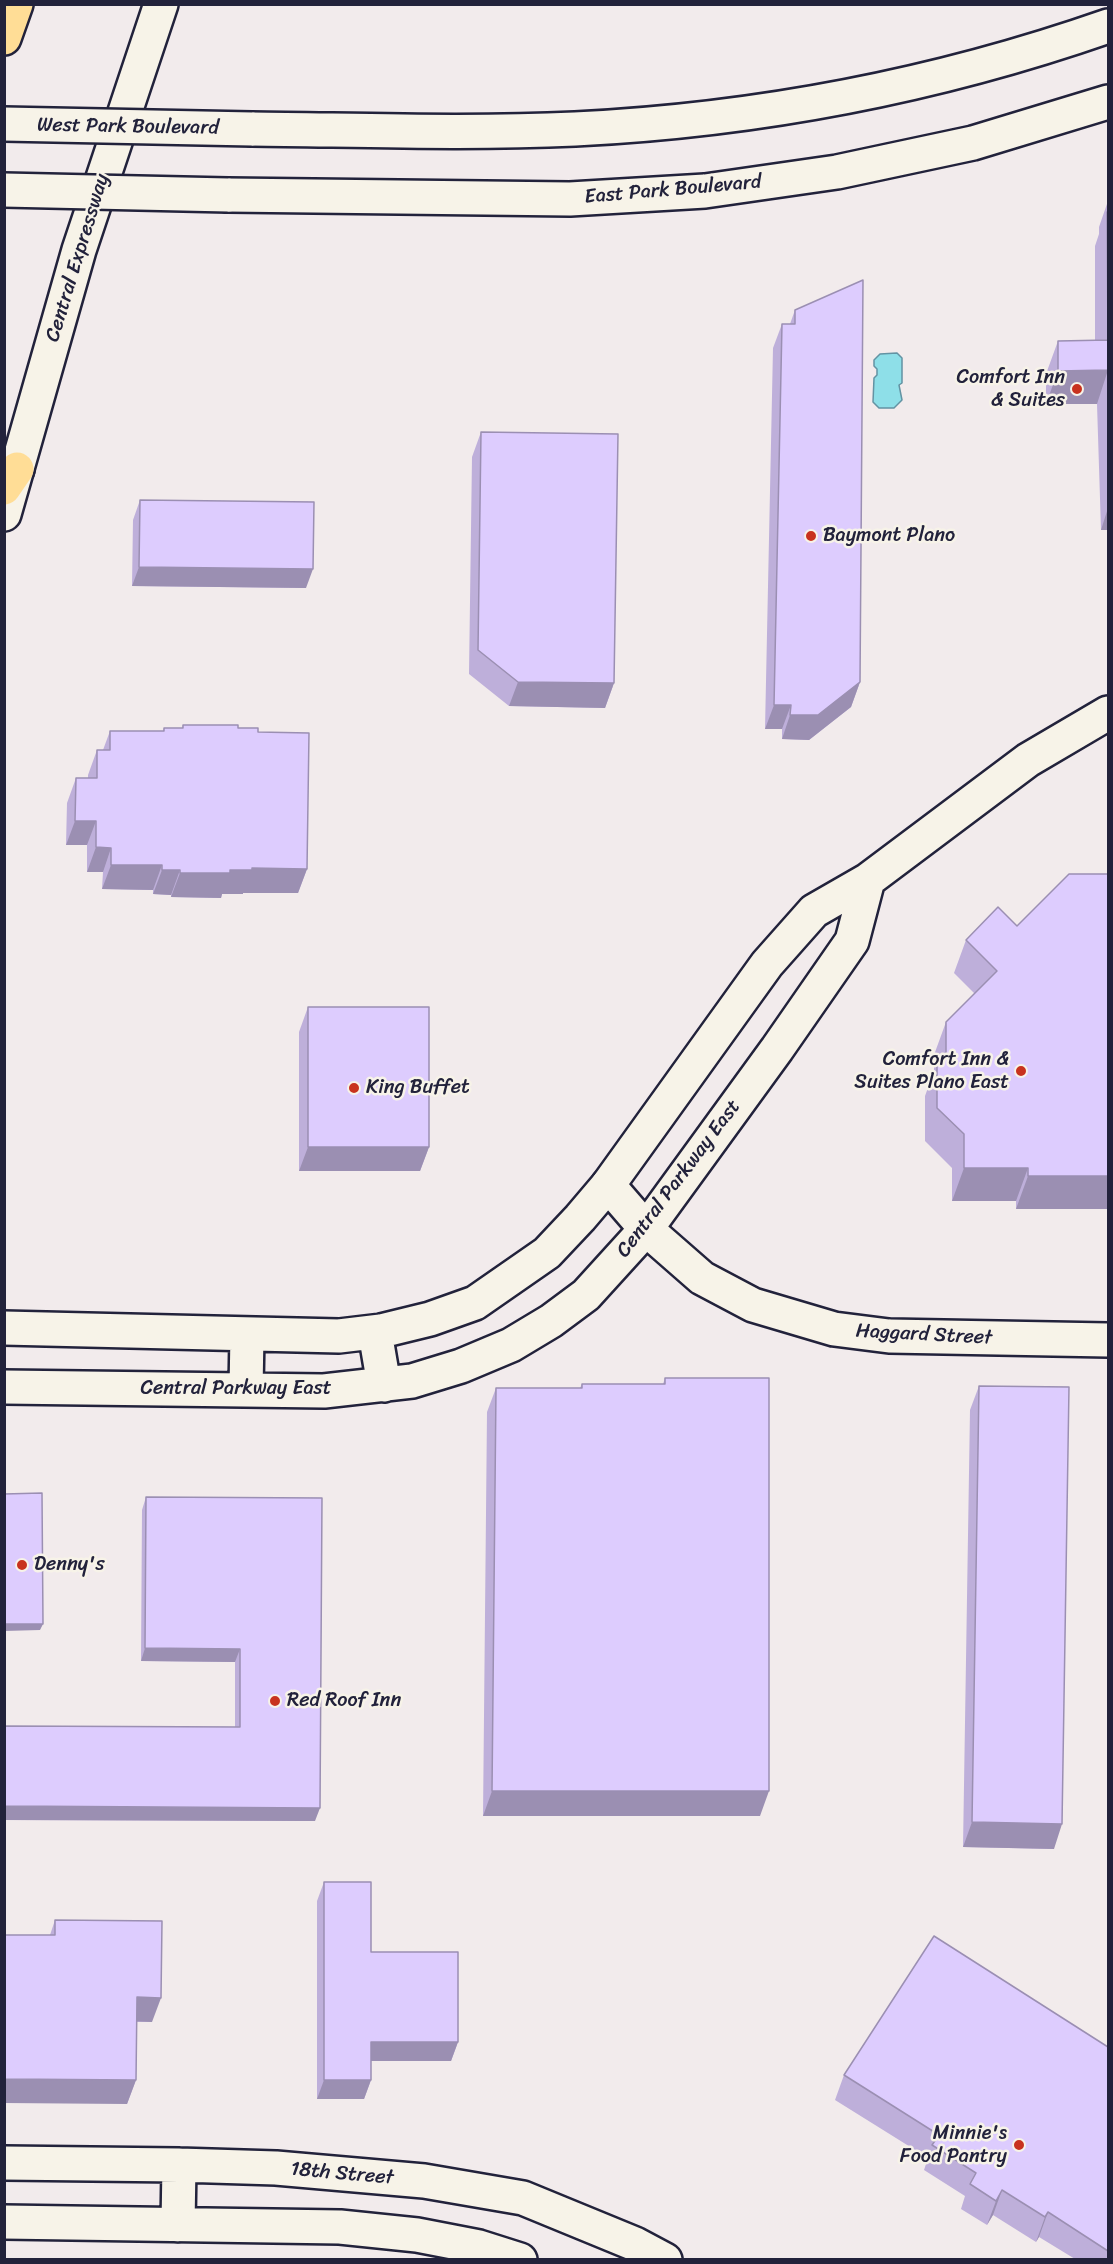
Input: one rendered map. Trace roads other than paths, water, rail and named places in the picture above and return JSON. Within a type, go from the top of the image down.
[{"type":"highway","points":[[4,38],[16,4]]},
{"type":"street","name":"Central Expressway","points":[[4,514],[11,478],[79,250],[161,4]]},
{"type":"street","name":"West Park Boulevard","points":[[4,124],[417,131],[574,129],[715,117],[836,100],[964,71],[1108,26]]},
{"type":"street","name":"East Park Boulevard","points":[[4,190],[570,199],[705,191],[837,172],[973,143],[1108,102]]},
{"type":"street","points":[[4,1328],[339,1336],[375,1332],[430,1319],[475,1303],[547,1253],[580,1218],[608,1185],[767,964],[814,911],[868,880],[1028,760],[1108,713]]},
{"type":"street","name":"Central Parkway East","points":[[4,1387],[324,1391],[412,1382],[461,1366],[511,1345],[551,1321],[586,1295],[646,1229],[777,1049],[852,941],[868,880]]},
{"type":"street","name":"Haggard Street","points":[[608,1185],[646,1229],[702,1278],[753,1305],[834,1329],[889,1336],[1108,1340]]},
{"type":"street","points":[[375,1332],[384,1385]]},
{"type":"street","points":[[246,1390],[247,1334]]},
{"type":"street","name":"18th Street","points":[[4,2163],[276,2168],[424,2181],[523,2198],[635,2244],[665,2259]]},
{"type":"street","points":[[178,2225],[179,2165]]},
{"type":"street","points":[[4,2222],[351,2228],[417,2235],[478,2247],[520,2259]]},
{"type":"water","points":[[897,353],[902,358],[902,383],[899,385],[902,400],[894,408],[879,408],[873,402],[874,378],[877,375],[874,360],[880,354]]},
{"type":"place","name":"Comfort Inn & Suites","points":[[1077,389]]},
{"type":"place","name":"Baymont Plano","points":[[811,536]]},
{"type":"place","name":"Comfort Inn & Suites Plano East","points":[[1021,1071]]},
{"type":"place","name":"King Buffet","points":[[354,1088]]},
{"type":"place","name":"Denny's","points":[[22,1565]]},
{"type":"place","name":"Red Roof Inn","points":[[275,1701]]},
{"type":"place","name":"Minnie's Food Pantry","points":[[1019,2145]]}]
